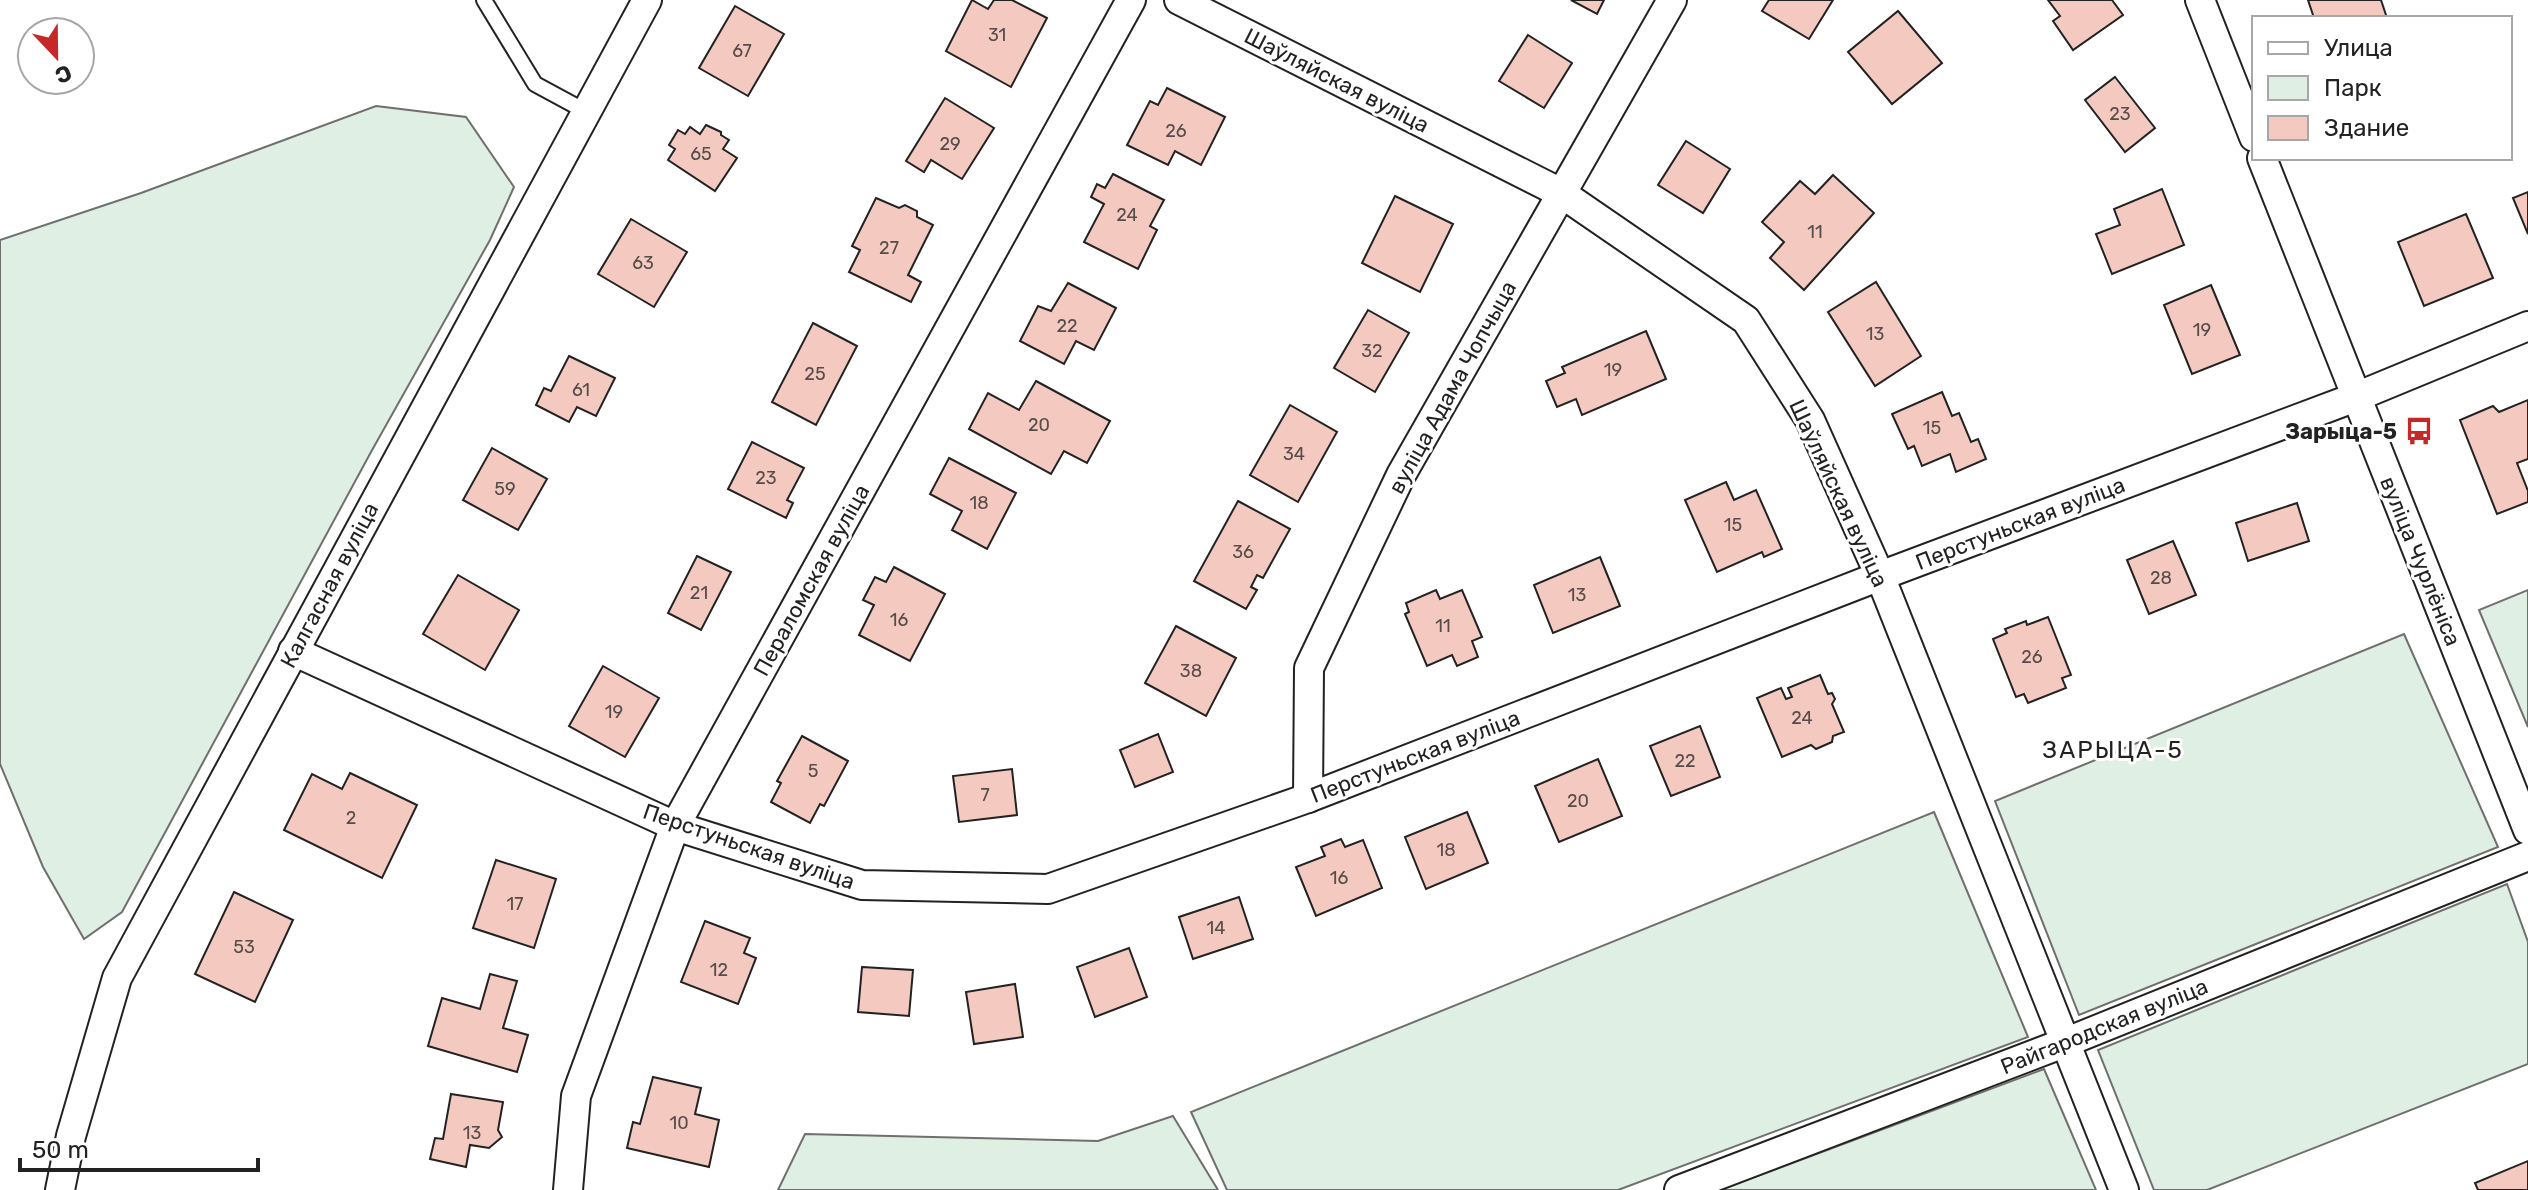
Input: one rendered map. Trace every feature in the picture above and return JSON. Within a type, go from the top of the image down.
[{"type":"street","name":"Калгасная вуліца","points":[[60,1190],[71,1136],[117,978],[647,0]]},
{"type":"street","name":"Пераломская вуліца","points":[[568,1190],[576,1096],[675,826],[1131,0]]},
{"type":"street","name":"Шаўляйская вуліца","points":[[1179,0],[1561,193],[1746,320],[1810,420],[1880,576],[2124,1190]]},
{"type":"street","name":"вуліца Адама Чопчыца","points":[[1308,798],[1309,668],[1401,475],[1672,0]]},
{"type":"street","points":[[2200,0],[2252,132]]},
{"type":"street","name":"вуліца Чурлёніса","points":[[2263,160],[2528,830]]},
{"type":"street","name":"Перстуньская вуліца","points":[[293,651],[675,826],[862,885],[1048,889],[1308,798],[1880,576],[2356,397],[2528,326]]},
{"type":"street","name":"Райгародская вуліца","points":[[1679,1190],[2064,1043],[2528,856]]},
{"type":"lane","points":[[484,0],[535,84],[585,111]]},
{"type":"green space","points":[[376,106],[466,117],[514,187],[490,240],[371,452],[122,912],[84,939],[43,867],[0,764],[0,240],[141,193]]},
{"type":"green space","points":[[2528,590],[2528,727],[2479,610]]},
{"type":"green space","points":[[2404,634],[2498,847],[2079,1015],[1995,801]]},
{"type":"green space","points":[[1934,812],[2028,1037],[1618,1190],[1227,1190],[1191,1112]]},
{"type":"green space","points":[[2507,884],[2528,942],[2528,1064],[2207,1190],[2154,1190],[2098,1050]]},
{"type":"green space","points":[[2044,1069],[2096,1190],[1720,1190]]},
{"type":"green space","points":[[1173,1116],[1218,1190],[778,1190],[805,1134],[1098,1141]]},
{"type":"building","points":[[972,0],[988,9],[994,0],[1012,0],[1047,18],[1011,87],[946,51]]},
{"type":"building","points":[[1571,0],[1604,0],[1597,14]]},
{"type":"building","points":[[1769,0],[1833,0],[1809,39],[1762,11]]},
{"type":"building","points":[[2048,0],[2112,0],[2123,15],[2073,50],[2053,21],[2060,16]]},
{"type":"building","points":[[2308,0],[2381,0],[2386,16],[2313,16]]},
{"type":"building","points":[[735,6],[784,34],[748,96],[699,68]]},
{"type":"building","points":[[1898,11],[1942,63],[1892,104],[1848,52]]},
{"type":"building","points":[[1528,35],[1572,63],[1544,108],[1499,81]]},
{"type":"building","points":[[2115,77],[2155,128],[2125,152],[2085,100]]},
{"type":"building","points":[[1167,88],[1225,117],[1201,165],[1175,151],[1168,165],[1127,145],[1150,101],[1158,105]]},
{"type":"building","points":[[945,98],[994,128],[962,179],[931,160],[924,172],[906,161]]},
{"type":"building","points":[[706,125],[729,140],[723,149],[737,158],[715,191],[668,160],[675,149],[669,145],[678,130],[685,134],[690,127],[700,134]]},
{"type":"building","points":[[1686,141],[1730,169],[1703,213],[1658,185]]},
{"type":"building","points":[[1113,174],[1164,200],[1150,226],[1157,230],[1138,269],[1084,242],[1104,204],[1091,197],[1097,184],[1105,188]]},
{"type":"building","points":[[1833,175],[1874,213],[1804,290],[1770,258],[1784,242],[1762,222],[1800,181],[1815,194]]},
{"type":"building","points":[[2162,189],[2184,245],[2112,274],[2096,234],[2120,225],[2114,209]]},
{"type":"building","points":[[2528,192],[2528,234],[2513,198]]},
{"type":"building","points":[[1395,196],[1453,224],[1420,292],[1362,263]]},
{"type":"building","points":[[876,198],[899,208],[905,205],[917,211],[917,217],[933,225],[908,275],[921,282],[911,302],[849,272],[860,250],[852,246]]},
{"type":"building","points":[[2466,214],[2493,278],[2424,306],[2398,242]]},
{"type":"building","points":[[631,219],[687,252],[654,307],[598,274]]},
{"type":"building","points":[[1876,282],[1921,356],[1875,386],[1828,312]]},
{"type":"building","points":[[1068,283],[1116,308],[1094,350],[1076,341],[1064,364],[1020,341],[1038,306],[1051,311]]},
{"type":"building","points":[[2211,285],[2240,355],[2192,374],[2164,305]]},
{"type":"building","points":[[1368,310],[1409,333],[1375,392],[1334,368]]},
{"type":"building","points":[[813,323],[857,346],[816,425],[772,402]]},
{"type":"building","points":[[1646,331],[1666,379],[1582,415],[1576,399],[1557,407],[1546,381],[1565,373],[1562,367]]},
{"type":"building","points":[[569,356],[615,378],[596,416],[577,407],[569,422],[536,405],[544,388],[551,391]]},
{"type":"building","points":[[1036,381],[1110,421],[1087,463],[1064,451],[1051,474],[969,429],[988,393],[1019,410]]},
{"type":"building","points":[[1942,392],[1952,416],[1959,413],[1971,442],[1978,439],[1986,459],[1956,472],[1950,454],[1922,466],[1914,446],[1908,449],[1892,414]]},
{"type":"building","points":[[2528,400],[2528,459],[2517,463],[2528,491],[2528,502],[2497,514],[2460,420],[2493,406],[2499,412]]},
{"type":"building","points":[[1290,405],[1337,432],[1298,502],[1250,475]]},
{"type":"building","points":[[752,442],[804,468],[787,500],[793,503],[786,518],[728,489]]},
{"type":"building","points":[[492,448],[547,479],[518,530],[463,500]]},
{"type":"building","points":[[949,458],[1016,493],[987,549],[952,530],[962,511],[930,494]]},
{"type":"building","points":[[1726,482],[1734,500],[1756,490],[1782,549],[1764,557],[1762,552],[1717,572],[1685,500]]},
{"type":"building","points":[[1238,501],[1290,529],[1263,578],[1257,575],[1251,587],[1257,590],[1246,609],[1194,581]]},
{"type":"building","points":[[2297,503],[2309,541],[2248,561],[2236,523]]},
{"type":"building","points":[[2173,541],[2196,595],[2149,614],[2127,560]]},
{"type":"building","points":[[697,556],[731,572],[701,630],[668,613]]},
{"type":"building","points":[[1600,557],[1620,606],[1553,633],[1534,585]]},
{"type":"building","points":[[894,567],[945,594],[910,661],[859,635],[874,605],[863,600],[875,577],[886,582]]},
{"type":"building","points":[[458,575],[519,610],[485,670],[423,634]]},
{"type":"building","points":[[1436,590],[1440,599],[1462,590],[1482,637],[1472,641],[1478,657],[1457,666],[1452,655],[1427,666],[1405,614],[1409,612],[1406,603]]},
{"type":"building","points":[[2048,617],[2071,675],[2062,678],[2066,688],[2028,703],[2024,694],[2016,697],[1993,639],[2007,633],[2005,629]]},
{"type":"building","points":[[1176,626],[1236,658],[1206,716],[1145,683]]},
{"type":"building","points":[[603,666],[659,698],[625,757],[569,726]]},
{"type":"building","points":[[1820,675],[1828,694],[1832,693],[1835,699],[1832,704],[1844,732],[1816,749],[1811,745],[1782,757],[1757,698],[1781,688],[1786,699],[1792,697],[1788,688]]},
{"type":"building","points":[[1700,726],[1720,777],[1671,796],[1650,746]]},
{"type":"building","points":[[1158,734],[1173,772],[1135,787],[1120,750]]},
{"type":"building","points":[[802,736],[848,761],[824,806],[820,804],[810,823],[771,802],[781,783],[777,781]]},
{"type":"building","points":[[1598,759],[1622,816],[1559,842],[1535,786]]},
{"type":"building","points":[[1012,769],[1017,815],[959,822],[953,776]]},
{"type":"building","points":[[350,773],[417,805],[382,878],[284,830],[312,774],[342,789]]},
{"type":"building","points":[[1467,812],[1488,863],[1426,889],[1405,837]]},
{"type":"building","points":[[1341,839],[1345,847],[1363,840],[1382,888],[1316,916],[1296,867],[1325,856],[1321,847]]},
{"type":"building","points":[[496,860],[556,879],[534,948],[473,928]]},
{"type":"building","points":[[234,892],[293,920],[255,1002],[195,974]]},
{"type":"building","points":[[1239,897],[1253,939],[1193,959],[1179,917]]},
{"type":"building","points":[[705,921],[750,938],[744,953],[756,958],[738,1004],[681,982]]},
{"type":"building","points":[[1129,948],[1147,997],[1095,1017],[1077,967]]},
{"type":"building","points":[[862,967],[913,970],[909,1016],[858,1012]]},
{"type":"building","points":[[490,974],[517,981],[503,1028],[528,1035],[517,1072],[428,1046],[442,998],[480,1009]]},
{"type":"building","points":[[1015,984],[1023,1037],[974,1044],[966,992]]},
{"type":"building","points":[[653,1077],[701,1088],[695,1114],[719,1120],[709,1167],[627,1148],[633,1122],[640,1124]]},
{"type":"building","points":[[451,1094],[503,1102],[498,1130],[502,1137],[489,1148],[470,1145],[466,1167],[430,1159],[435,1138],[443,1139]]},
{"type":"building","points":[[2528,1161],[2528,1190],[2478,1190],[2475,1183]]},
{"type":"place","name":"Зарыца-5","points":[[2419,431]]},
{"type":"district","name":"ЗАРЫЦА-5","points":[[2113,750]]}]
